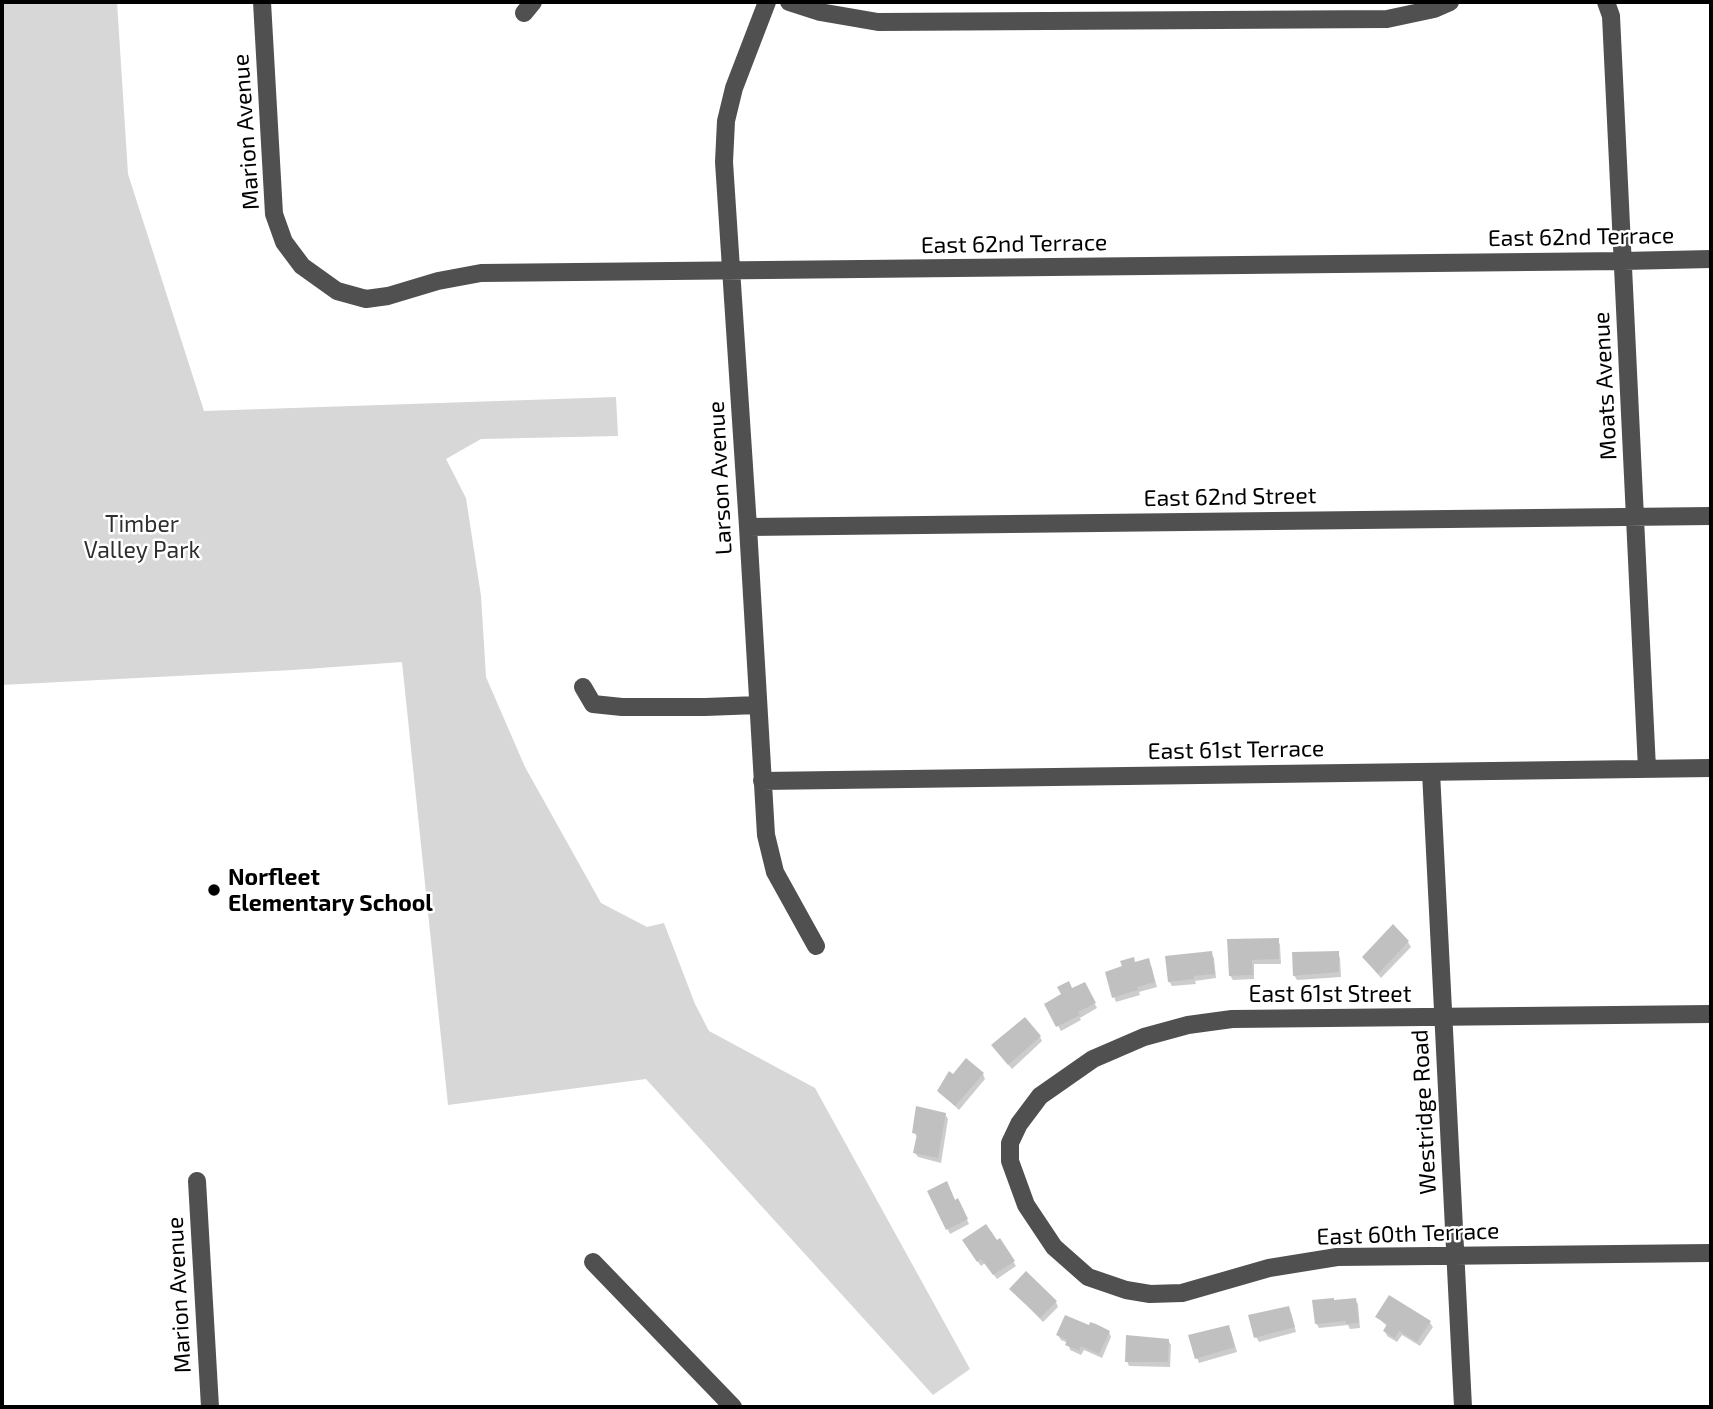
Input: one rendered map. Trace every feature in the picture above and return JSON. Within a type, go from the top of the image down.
[{"type":"street","name":"Marion Avenue","points":[[262,2],[274,214],[284,242],[302,266],[325,282]]},
{"type":"street","name":"Larson Avenue","points":[[767,2],[734,88],[726,121],[724,162],[766,835],[775,872],[816,946]]},
{"type":"street","points":[[789,2],[820,12],[878,22],[1387,19],[1434,9],[1450,2]]},
{"type":"street","name":"Moats Avenue","points":[[1606,2],[1611,16],[1647,769]]},
{"type":"street","name":"East 62nd Terrace","points":[[325,282],[337,291],[366,299],[388,296],[438,281],[481,274],[1711,259]]},
{"type":"street","name":"East 62nd Street","points":[[748,527],[1711,516]]},
{"type":"street","points":[[583,687],[593,704],[705,707],[758,705]]},
{"type":"street","name":"East 61st Terrace","points":[[762,781],[1711,768]]},
{"type":"street","name":"Westridge Road","points":[[1432,772],[1464,1407]]},
{"type":"street","name":"East 61st Street","points":[[1010,1161],[1010,1143],[1019,1124],[1040,1096],[1093,1059],[1144,1037],[1188,1025],[1232,1019],[1711,1014]]},
{"type":"street","name":"East 60th Terrace","points":[[1010,1161],[1026,1205],[1054,1247],[1088,1277],[1126,1290],[1150,1294],[1182,1293],[1269,1268],[1337,1257],[1711,1254]]},
{"type":"street","name":"Marion Avenue","points":[[197,1181],[210,1407]]},
{"type":"street","points":[[593,1262],[727,1405]]},
{"type":"green space","name":"Timber Valley Park","points":[[2,2],[117,2],[128,174],[204,411],[616,397],[618,436],[481,439],[446,459],[466,498],[481,596],[486,677],[525,767],[601,903],[647,927],[664,923],[695,1004],[709,1031],[815,1088],[970,1369],[933,1395],[646,1079],[448,1105],[402,662],[2,685]]},
{"type":"building","points":[[1393,924],[1409,941],[1378,974],[1362,957]]},
{"type":"building","points":[[1279,938],[1279,959],[1252,960],[1253,975],[1229,976],[1227,939]]},
{"type":"building","points":[[1212,951],[1215,974],[1168,982],[1165,956]]},
{"type":"building","points":[[1339,951],[1339,972],[1293,976],[1292,952]]},
{"type":"building","points":[[1134,957],[1135,962],[1149,958],[1155,982],[1112,998],[1105,972],[1122,966],[1120,961]]},
{"type":"building","points":[[1069,981],[1072,988],[1085,982],[1096,1003],[1056,1027],[1044,1004],[1061,994],[1057,987]]},
{"type":"building","points":[[1025,1017],[1041,1036],[1008,1065],[991,1045]]},
{"type":"building","points":[[966,1058],[984,1073],[955,1106],[937,1091],[949,1071],[953,1074]]},
{"type":"building","points":[[916,1106],[946,1113],[938,1158],[913,1153],[917,1134],[912,1133]]},
{"type":"building","points":[[947,1181],[955,1200],[958,1198],[968,1219],[946,1230],[927,1191]]},
{"type":"building","points":[[986,1224],[997,1240],[1000,1238],[1015,1261],[993,1275],[981,1259],[977,1262],[962,1240]]},
{"type":"building","points":[[1026,1271],[1057,1301],[1040,1318],[1009,1289]]},
{"type":"building","points":[[1389,1295],[1431,1321],[1417,1342],[1399,1331],[1395,1338],[1383,1331],[1387,1324],[1375,1317]]},
{"type":"building","points":[[1356,1298],[1359,1323],[1346,1324],[1346,1321],[1315,1324],[1312,1300]]},
{"type":"building","points":[[1289,1306],[1295,1327],[1254,1338],[1248,1315]]},
{"type":"building","points":[[1065,1315],[1110,1331],[1099,1354],[1081,1346],[1079,1351],[1065,1345],[1067,1340],[1056,1335]]},
{"type":"building","points":[[1229,1325],[1235,1347],[1195,1359],[1188,1335]]},
{"type":"building","points":[[1126,1335],[1169,1339],[1168,1362],[1125,1362]]},
{"type":"place","name":"Norfleet Elementary School","points":[[214,890]]}]
